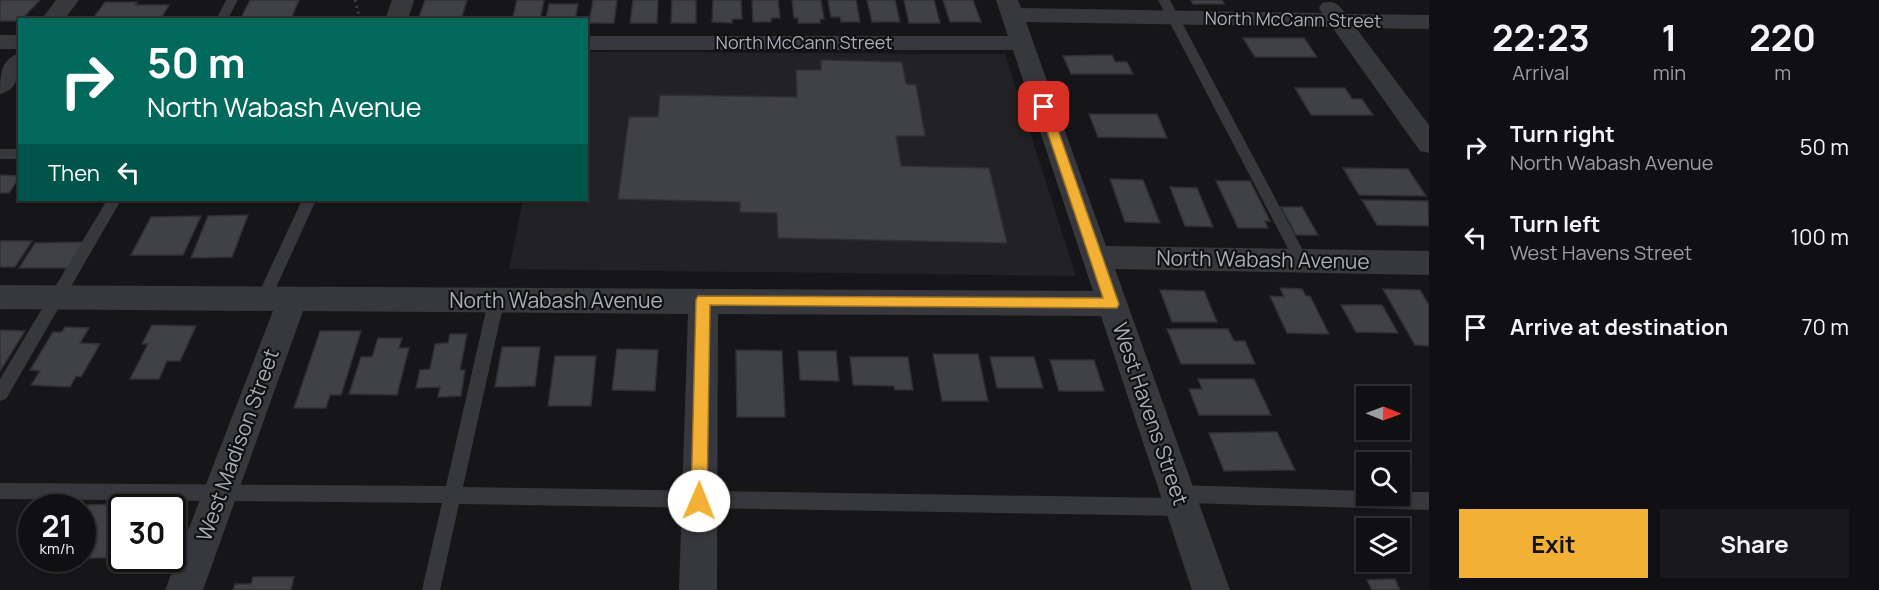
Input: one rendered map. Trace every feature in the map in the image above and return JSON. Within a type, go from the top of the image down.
[{"type":"street","points":[[54,18],[68,0]]},
{"type":"street","points":[[397,18],[403,0]]},
{"type":"street","points":[[1324,0],[1426,134]]},
{"type":"street","name":"North McCann Street","points":[[1010,7],[1168,9],[1339,21],[1429,22]]},
{"type":"street","name":"West Havens Street","points":[[1010,7],[1211,590]]},
{"type":"street","points":[[0,42],[18,42]]},
{"type":"street","name":"North McCann Street","points":[[588,43],[1022,43]]},
{"type":"street","points":[[0,86],[18,64]]},
{"type":"street","name":"North Wabash Avenue","points":[[1096,257],[1429,263]]},
{"type":"street","name":"North Wabash Avenue","points":[[0,297],[495,302],[703,300],[1112,304]]},
{"type":"street","name":"West Madison Street","points":[[184,590],[221,492],[278,300]]},
{"type":"street","points":[[698,590],[703,300]]},
{"type":"lane","points":[[222,18],[232,0]]},
{"type":"lane","points":[[1168,9],[1301,260]]},
{"type":"lane","points":[[0,154],[18,154]]},
{"type":"lane","points":[[0,394],[113,201]]},
{"type":"lane","points":[[278,300],[309,201]]},
{"type":"lane","points":[[431,590],[495,302]]},
{"type":"lane","points":[[0,491],[451,495],[699,501],[1429,501]]},
{"type":"path","points":[[355,0],[360,18]]},
{"type":"shaded area","points":[[588,52],[1005,54],[1076,276],[509,269],[523,201],[588,201]]},
{"type":"building","points":[[0,0],[40,0],[23,18],[18,18],[18,21],[0,21]]},
{"type":"building","points":[[250,0],[299,0],[292,17],[241,18]]},
{"type":"building","points":[[425,0],[467,0],[462,18],[419,18]]},
{"type":"building","points":[[517,0],[544,0],[540,18],[512,18]]},
{"type":"building","points":[[593,0],[617,0],[614,23],[589,23]]},
{"type":"building","points":[[633,0],[658,0],[657,23],[630,23]]},
{"type":"building","points":[[672,0],[696,0],[696,23],[671,23]]},
{"type":"building","points":[[713,0],[741,0],[742,19],[732,19],[732,23],[712,22]]},
{"type":"building","points":[[752,0],[778,0],[780,18],[771,18],[771,22],[753,22]]},
{"type":"building","points":[[792,0],[821,0],[824,19],[820,19],[820,23],[798,23],[798,18],[794,18]]},
{"type":"building","points":[[828,0],[856,0],[860,22],[841,22],[840,17],[831,17]]},
{"type":"building","points":[[867,0],[895,0],[900,22],[872,22]]},
{"type":"building","points":[[904,0],[934,0],[940,23],[909,23]]},
{"type":"building","points":[[943,0],[973,0],[981,22],[950,22]]},
{"type":"building","points":[[1191,0],[1222,0],[1224,4],[1193,4]]},
{"type":"building","points":[[105,2],[169,5],[161,18],[94,17]]},
{"type":"building","points":[[549,4],[578,4],[575,18],[546,18]]},
{"type":"building","points":[[1243,38],[1304,38],[1317,57],[1255,57]]},
{"type":"building","points":[[1112,55],[1115,62],[1127,62],[1133,74],[1071,74],[1063,56]]},
{"type":"building","points":[[821,60],[902,62],[906,84],[916,85],[925,136],[896,136],[901,166],[989,168],[1007,243],[778,238],[777,213],[740,212],[740,202],[618,199],[629,117],[658,117],[660,95],[797,97],[796,70],[821,70]]},
{"type":"building","points":[[1295,88],[1345,88],[1352,99],[1362,99],[1373,115],[1311,115]]},
{"type":"building","points":[[1089,114],[1157,114],[1167,138],[1098,137]]},
{"type":"building","points":[[1343,168],[1408,169],[1426,196],[1359,195]]},
{"type":"building","points":[[0,175],[18,176],[9,193],[0,193]]},
{"type":"building","points":[[1110,179],[1143,180],[1160,223],[1125,222]]},
{"type":"building","points":[[1216,181],[1250,181],[1270,221],[1265,221],[1268,228],[1238,228]]},
{"type":"building","points":[[1170,187],[1197,188],[1213,227],[1185,226]]},
{"type":"building","points":[[1362,200],[1428,201],[1429,226],[1377,225]]},
{"type":"building","points":[[1281,207],[1302,207],[1318,235],[1296,235]]},
{"type":"building","points":[[248,215],[232,257],[191,258],[208,216]]},
{"type":"building","points":[[201,216],[183,255],[131,255],[151,217]]},
{"type":"building","points":[[0,241],[32,241],[15,267],[0,267]]},
{"type":"building","points":[[84,242],[69,268],[19,268],[35,243]]},
{"type":"building","points":[[1280,288],[1302,289],[1306,296],[1310,296],[1329,334],[1287,333],[1270,296],[1284,297]]},
{"type":"building","points":[[1383,289],[1420,290],[1429,305],[1429,346],[1415,345]]},
{"type":"building","points":[[1160,290],[1204,291],[1217,322],[1172,322]]},
{"type":"building","points":[[1341,305],[1382,305],[1398,333],[1356,332]]},
{"type":"building","points":[[152,325],[196,326],[180,361],[167,361],[159,379],[130,379],[148,344],[142,344]]},
{"type":"building","points":[[65,327],[89,328],[80,343],[100,344],[81,377],[76,376],[70,387],[31,385],[40,371],[30,370],[53,332],[62,332]]},
{"type":"building","points":[[1167,329],[1228,329],[1234,341],[1245,341],[1255,364],[1181,364]]},
{"type":"building","points":[[0,330],[25,331],[0,371]]},
{"type":"building","points":[[320,331],[361,331],[341,395],[330,395],[326,408],[294,408]]},
{"type":"building","points":[[450,334],[467,334],[460,370],[465,370],[461,396],[438,397],[440,387],[416,388],[420,370],[430,369],[435,344],[448,343]]},
{"type":"building","points":[[378,338],[402,338],[399,348],[409,348],[397,395],[349,394],[361,357],[372,357]]},
{"type":"building","points":[[502,347],[540,347],[535,386],[495,387]]},
{"type":"building","points":[[617,349],[658,350],[655,391],[612,390]]},
{"type":"building","points":[[736,350],[782,351],[785,417],[737,417]]},
{"type":"building","points":[[798,351],[836,351],[839,381],[800,380]]},
{"type":"building","points":[[933,354],[978,354],[988,401],[942,401]]},
{"type":"building","points":[[555,356],[596,356],[591,406],[548,406]]},
{"type":"building","points":[[850,357],[908,357],[913,390],[895,390],[894,386],[853,385]]},
{"type":"building","points":[[990,357],[1034,357],[1043,388],[997,388]]},
{"type":"building","points":[[1050,360],[1094,360],[1104,391],[1059,391]]},
{"type":"building","points":[[1198,379],[1254,379],[1271,415],[1199,415],[1189,389],[1202,389]]},
{"type":"building","points":[[1277,432],[1295,470],[1224,471],[1209,433]]},
{"type":"building","points":[[96,505],[108,505],[107,558],[96,558]]},
{"type":"building","points":[[253,577],[294,577],[291,590],[233,590],[235,584],[251,584]]},
{"type":"building","points":[[1395,579],[1400,590],[1372,590],[1367,580]]},
{"type":"route","points":[[699,501],[703,300],[1112,304],[1044,107]]}]
